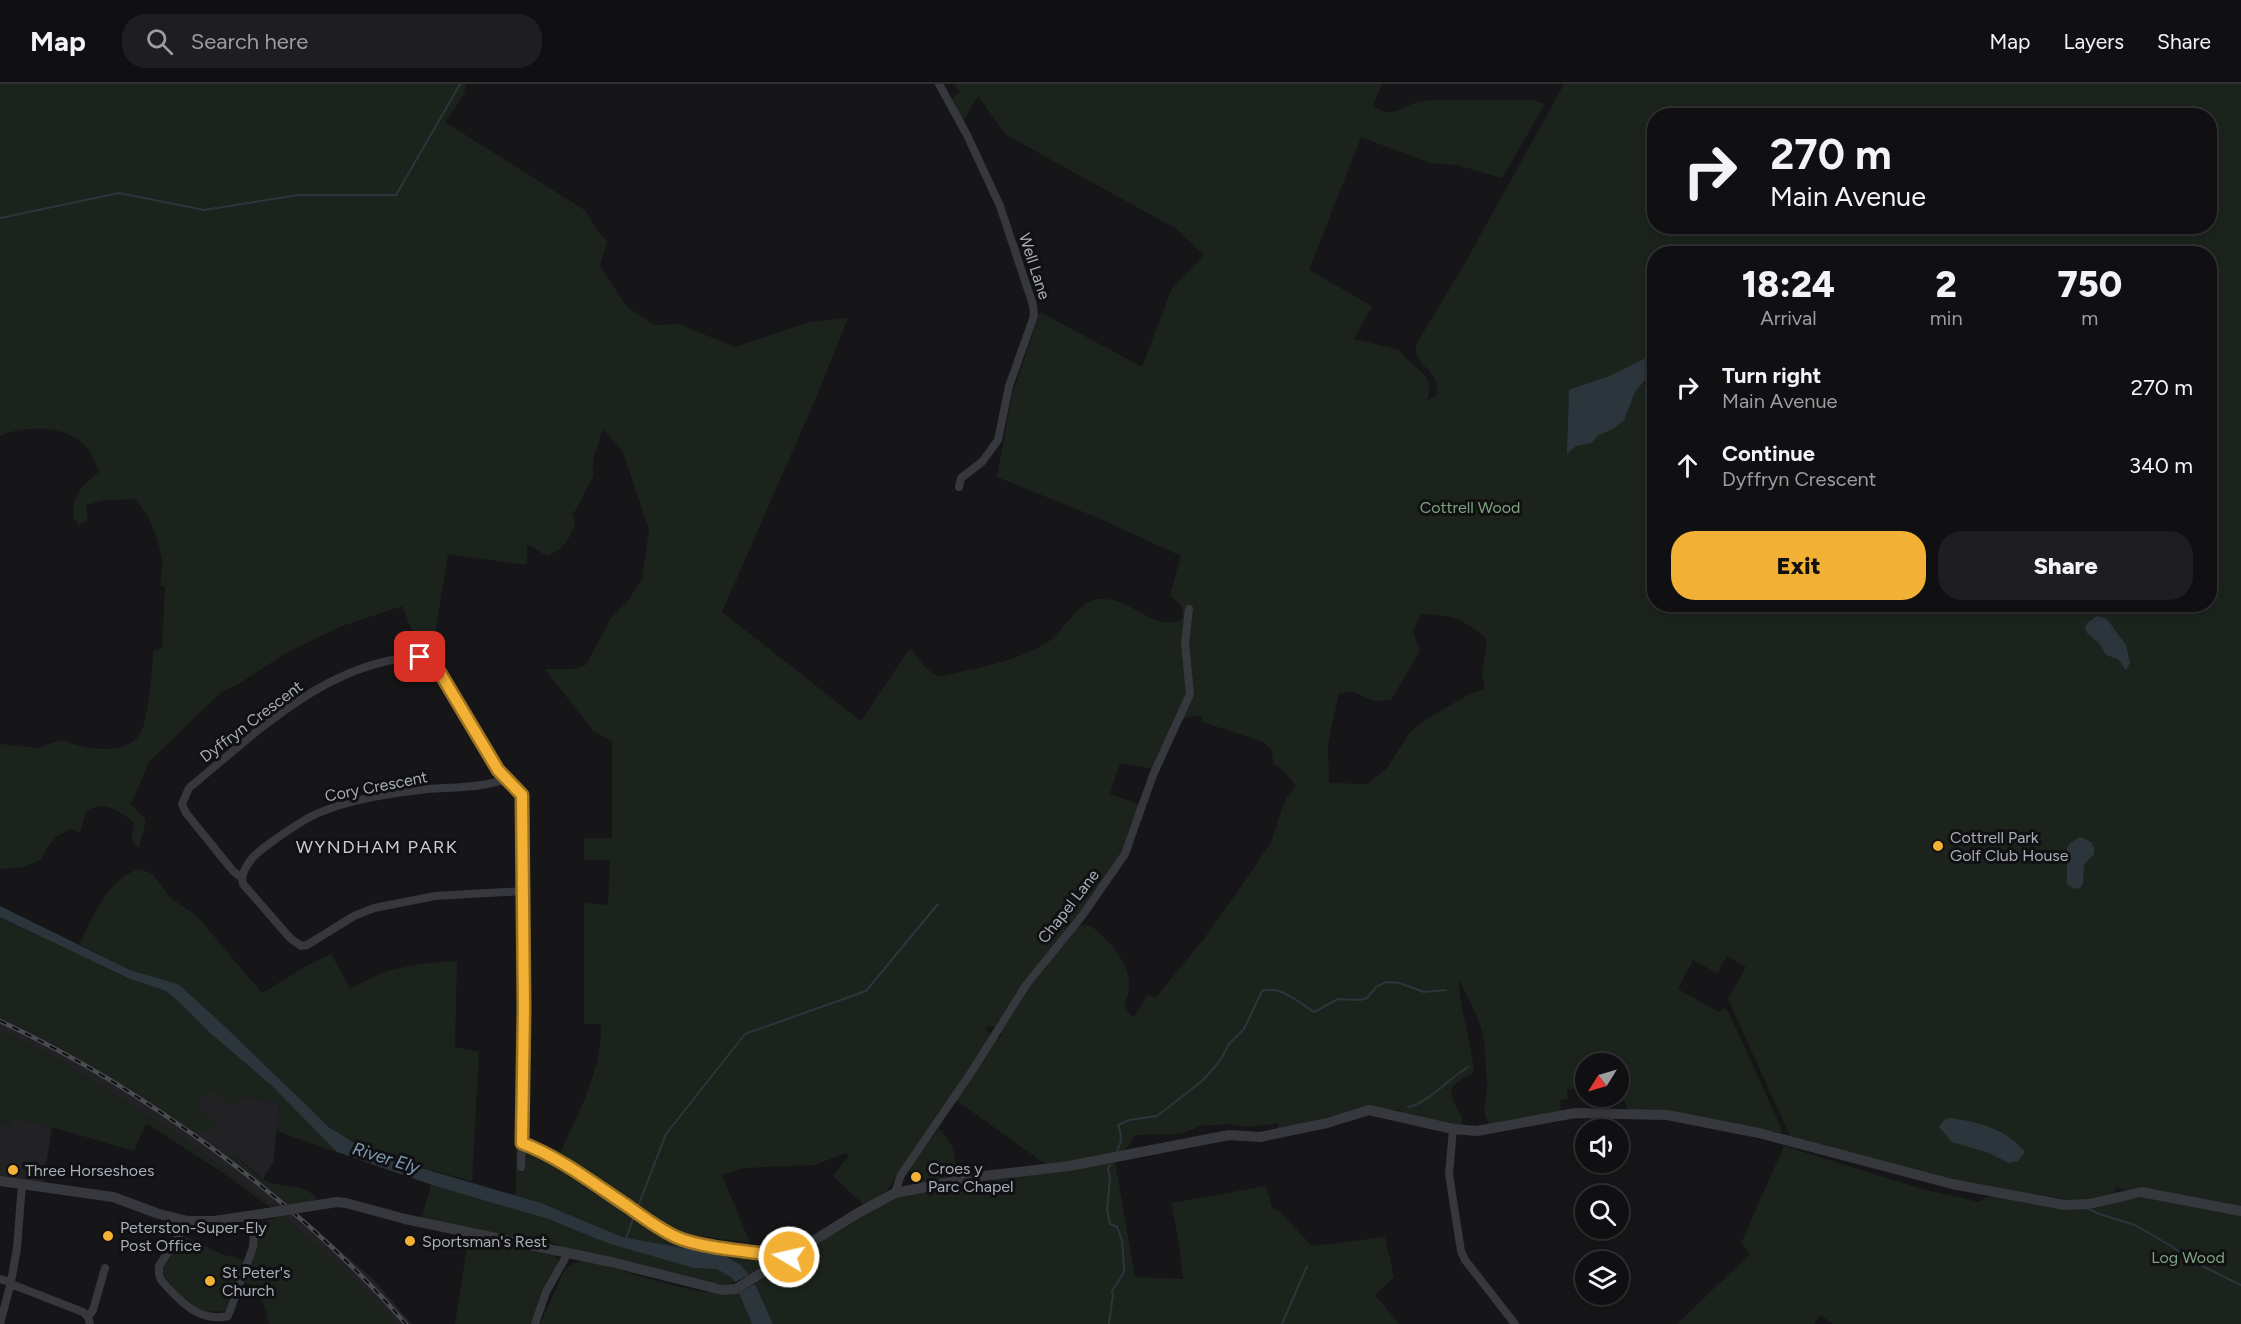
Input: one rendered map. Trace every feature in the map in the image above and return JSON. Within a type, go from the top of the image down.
[{"type":"street","name":"Well Lane","points":[[939,84],[967,135],[1000,206],[1033,305],[1034,316],[1009,386],[998,440],[982,462],[961,478],[959,488]]},
{"type":"street","name":"Chapel Lane","points":[[895,1194],[901,1175],[972,1071],[1026,985],[1082,916],[1125,854],[1153,775],[1190,694],[1185,644],[1189,609]]},
{"type":"street","name":"Dyffryn Crescent","points":[[242,878],[233,871],[186,813],[182,804],[189,788],[295,703],[341,677],[384,661],[413,656],[420,657],[436,666],[498,770],[518,788],[522,795],[524,891],[521,1167]]},
{"type":"street","name":"Cory Crescent","points":[[242,878],[249,860],[257,853],[286,832],[329,809],[380,797],[494,783],[506,779]]},
{"type":"street","points":[[242,878],[243,884],[290,938],[301,946],[307,945],[354,916],[374,908],[435,896],[524,891]]},
{"type":"street","points":[[0,1181],[113,1197],[159,1214],[188,1221],[214,1221],[337,1202],[346,1203],[405,1219],[568,1253],[722,1290],[736,1289],[858,1213],[895,1194],[983,1176],[1069,1166],[1229,1135],[1260,1137],[1327,1123],[1369,1110],[1453,1129],[1477,1131],[1575,1113],[1667,1115],[1759,1132],[1952,1184],[2065,1206],[2141,1192],[2241,1211]]},
{"type":"street","points":[[1453,1129],[1449,1174],[1461,1251],[1465,1260],[1515,1324]]},
{"type":"street","points":[[522,1143],[550,1155],[677,1238],[789,1257]]},
{"type":"street","points":[[0,1324],[17,1248],[22,1184]]},
{"type":"street","points":[[188,1221],[159,1266],[159,1274],[186,1306],[199,1313],[222,1318],[228,1316],[253,1247],[255,1215]]},
{"type":"street","points":[[535,1324],[546,1292],[568,1253]]},
{"type":"street","points":[[89,1321],[105,1268]]},
{"type":"street","points":[[0,1279],[83,1312],[89,1321]]},
{"type":"shaded area","points":[[0,1018],[97,1070],[192,1131],[215,1125],[194,1105],[210,1089],[232,1104],[242,1096],[280,1104],[273,1163],[263,1179],[233,1154],[229,1159],[288,1205],[274,1207],[177,1134],[59,1060],[0,1030]]},
{"type":"shaded area","points":[[14,1118],[52,1127],[43,1183],[0,1178],[0,1125],[8,1124]]},
{"type":"shaded area","points":[[297,1213],[373,1279],[412,1324],[396,1324],[354,1280],[283,1215]]},
{"type":"green space","name":"Cottrell Wood","points":[[0,84],[466,84],[464,95],[445,122],[586,211],[596,229],[607,241],[600,266],[626,306],[654,325],[679,324],[735,347],[809,322],[848,318],[815,400],[722,612],[861,721],[910,648],[926,668],[938,677],[995,664],[1036,649],[1055,636],[1078,610],[1092,601],[1109,599],[1116,601],[1161,622],[1179,622],[1183,616],[1181,605],[1170,595],[1181,556],[1096,517],[997,477],[1012,395],[1040,312],[1142,367],[1172,288],[1204,255],[1175,228],[1006,135],[978,96],[962,122],[952,98],[960,92],[955,86],[957,84],[1382,84],[1373,105],[1385,112],[1432,100],[1532,100],[1545,104],[1502,178],[1457,165],[1430,163],[1361,137],[1309,270],[1372,306],[1354,339],[1400,350],[1426,377],[1429,383],[1427,400],[1436,395],[1436,382],[1417,356],[1417,343],[1465,263],[1564,84],[2241,84],[2241,1208],[2134,1188],[2127,1190],[2116,1187],[2113,1195],[2066,1201],[2062,1198],[2016,1192],[1937,1176],[1790,1136],[1728,999],[1746,967],[1727,956],[1717,973],[1693,960],[1678,989],[1719,1012],[1724,1007],[1729,1013],[1781,1127],[1781,1133],[1682,1114],[1628,1109],[1629,1053],[1575,1053],[1575,1089],[1567,1089],[1568,1099],[1560,1100],[1561,1112],[1494,1126],[1489,1123],[1485,1110],[1487,1082],[1482,1032],[1459,980],[1474,1072],[1457,1082],[1451,1089],[1463,1126],[1417,1119],[1398,1110],[1358,1109],[1278,1130],[1278,1123],[1251,1127],[1230,1124],[1200,1126],[1181,1134],[1135,1135],[1124,1151],[1048,1166],[956,1100],[997,1037],[1000,1038],[1002,1034],[1000,1032],[1031,983],[1076,927],[1090,925],[1115,950],[1127,970],[1129,981],[1124,1004],[1129,1014],[1134,1017],[1147,995],[1156,997],[1203,940],[1247,878],[1271,842],[1285,800],[1296,786],[1284,771],[1274,764],[1271,750],[1264,742],[1202,722],[1202,716],[1199,716],[1174,724],[1153,769],[1120,763],[1110,794],[1141,805],[1123,854],[1083,910],[1022,985],[994,1027],[988,1026],[986,1029],[990,1034],[967,1073],[886,1192],[866,1207],[833,1176],[849,1155],[846,1153],[815,1165],[744,1168],[722,1175],[750,1243],[679,1233],[559,1156],[588,1092],[598,1059],[601,1024],[584,1024],[584,903],[608,905],[610,860],[584,860],[584,838],[612,838],[612,741],[593,731],[545,669],[574,669],[586,665],[611,618],[628,601],[642,579],[649,530],[623,452],[603,429],[593,460],[593,476],[576,510],[572,513],[575,522],[571,534],[562,547],[553,553],[547,556],[527,544],[527,565],[448,554],[432,652],[418,645],[402,606],[342,626],[286,653],[240,683],[220,693],[149,762],[131,804],[146,820],[139,848],[131,840],[134,822],[111,808],[99,807],[86,811],[80,833],[70,829],[56,837],[40,860],[24,867],[0,869],[0,744],[38,748],[61,740],[92,748],[114,749],[133,741],[143,728],[148,707],[153,651],[162,648],[165,587],[160,585],[161,553],[145,511],[134,499],[107,500],[86,505],[88,520],[79,525],[73,517],[77,496],[87,482],[99,472],[89,450],[81,442],[59,431],[22,430],[0,436]],"holes":[[[1421,614],[1442,615],[1464,622],[1487,639],[1482,674],[1485,689],[1471,693],[1411,731],[1386,769],[1367,784],[1329,783],[1328,744],[1339,693],[1354,692],[1373,701],[1391,700],[1420,651],[1413,631]]]},
{"type":"green space","points":[[139,869],[153,874],[169,897],[197,916],[262,993],[331,954],[350,988],[387,971],[420,964],[457,961],[455,1047],[479,1052],[472,1181],[404,1163],[340,1135],[178,984],[130,970],[79,944],[109,890],[128,874]]},
{"type":"green space","points":[[0,917],[130,979],[166,991],[177,999],[210,1033],[271,1085],[337,1152],[276,1131],[280,1104],[242,1096],[232,1105],[210,1090],[194,1105],[216,1125],[208,1130],[192,1131],[97,1070],[0,1018]]},
{"type":"green space","points":[[0,1030],[59,1060],[177,1134],[274,1207],[271,1208],[228,1176],[146,1123],[134,1151],[14,1118],[10,1126],[0,1125]]},
{"type":"green space","points":[[939,1129],[951,1145],[955,1156],[956,1175],[960,1178],[918,1185],[921,1173],[907,1170]]},
{"type":"green space","name":"Log Wood","points":[[1784,1146],[1922,1189],[1979,1202],[1993,1194],[2056,1207],[2146,1197],[2241,1214],[2241,1324],[1833,1324],[1820,1315],[1814,1324],[1677,1324],[1750,1254],[1741,1243]]},
{"type":"green space","points":[[516,1148],[520,1152],[546,1156],[659,1231],[776,1258],[771,1265],[749,1275],[741,1265],[723,1255],[622,1237],[516,1195]]},
{"type":"green space","points":[[233,1154],[266,1181],[308,1191],[316,1199],[313,1202],[288,1205],[229,1159]]},
{"type":"green space","points":[[1115,1162],[1135,1277],[1183,1279],[1171,1203],[1266,1186],[1272,1207],[1280,1212],[1312,1246],[1385,1237],[1394,1277],[1375,1295],[1399,1324],[773,1324],[755,1284],[893,1198],[905,1194]]},
{"type":"green space","points":[[431,1185],[548,1219],[607,1243],[717,1269],[735,1282],[727,1285],[700,1281],[564,1248],[537,1234],[530,1241],[422,1218]]},
{"type":"green space","points":[[283,1215],[354,1280],[396,1324],[269,1324],[261,1300],[254,1289],[244,1281],[258,1224]]},
{"type":"green space","points":[[469,1235],[554,1255],[558,1260],[539,1299],[532,1324],[455,1324]]},
{"type":"green space","points":[[184,1236],[224,1255],[244,1260],[225,1311],[217,1312],[196,1307],[179,1294],[165,1276],[162,1267]]},
{"type":"green space","points":[[582,1260],[682,1287],[721,1293],[739,1293],[752,1324],[540,1324],[564,1271]]},
{"type":"water","points":[[1647,358],[1647,379],[1635,392],[1624,420],[1613,429],[1599,435],[1591,443],[1576,446],[1567,454],[1569,390],[1612,375]]},
{"type":"water","points":[[2097,616],[2106,618],[2126,645],[2130,663],[2126,670],[2118,659],[2106,655],[2099,643],[2087,633],[2085,628],[2088,622]]},
{"type":"water","points":[[2080,837],[2091,842],[2094,854],[2084,865],[2081,887],[2074,889],[2067,884],[2067,848],[2070,843]]},
{"type":"water","name":"River Ely","points":[[0,906],[130,970],[178,984],[330,1128],[358,1145],[404,1163],[541,1203],[622,1237],[723,1255],[741,1265],[749,1275],[735,1282],[717,1269],[694,1268],[607,1243],[548,1219],[435,1186],[337,1152],[271,1085],[210,1033],[166,991],[130,979],[0,917]]},
{"type":"water","points":[[1949,1118],[1970,1121],[2000,1132],[2018,1144],[2025,1152],[2018,1161],[2009,1163],[1989,1153],[1952,1142],[1939,1127],[1944,1120]]},
{"type":"water","points":[[755,1284],[773,1324],[752,1324],[739,1293]]},
{"type":"waterway","points":[[0,218],[119,193],[204,210],[299,195],[396,195],[460,84]]},
{"type":"waterway","points":[[637,1209],[666,1134],[745,1034],[866,991],[938,904]]},
{"type":"waterway","points":[[1117,1151],[1121,1138],[1118,1125],[1129,1120],[1157,1116],[1202,1081],[1220,1061],[1229,1044],[1244,1029],[1262,991],[1276,990],[1314,1012],[1338,999],[1367,998],[1376,987],[1386,982],[1399,983],[1424,992],[1446,990]]},
{"type":"waterway","points":[[1408,1107],[1423,1101],[1468,1067]]},
{"type":"waterway","points":[[1109,1324],[1112,1291],[1124,1272],[1122,1240],[1117,1227],[1110,1224],[1107,1209],[1110,1165]]},
{"type":"waterway","points":[[2087,1208],[2135,1225],[2194,1262],[2241,1285]]},
{"type":"waterway","points":[[626,1239],[634,1216]]},
{"type":"waterway","points":[[1282,1324],[1307,1266]]},
{"type":"railway","points":[[0,1021],[110,1080],[218,1153],[319,1235],[406,1324]]},
{"type":"place","name":"Cottrell Park Golf Club House","points":[[1938,846]]},
{"type":"place","name":"Three Horseshoes","points":[[13,1170]]},
{"type":"place","name":"Croes y Parc Chapel","points":[[916,1177]]},
{"type":"place","name":"Peterston-Super-Ely Post Office","points":[[108,1236]]},
{"type":"place","name":"Sportsman's Rest","points":[[410,1241]]},
{"type":"place","name":"St Peter's Church","points":[[210,1281]]},
{"type":"district","name":"WYNDHAM PARK","points":[[377,847]]},
{"type":"route","points":[[420,657],[436,666],[498,770],[518,788],[522,795],[524,1078],[522,1143],[550,1155],[677,1238],[789,1257]]}]
